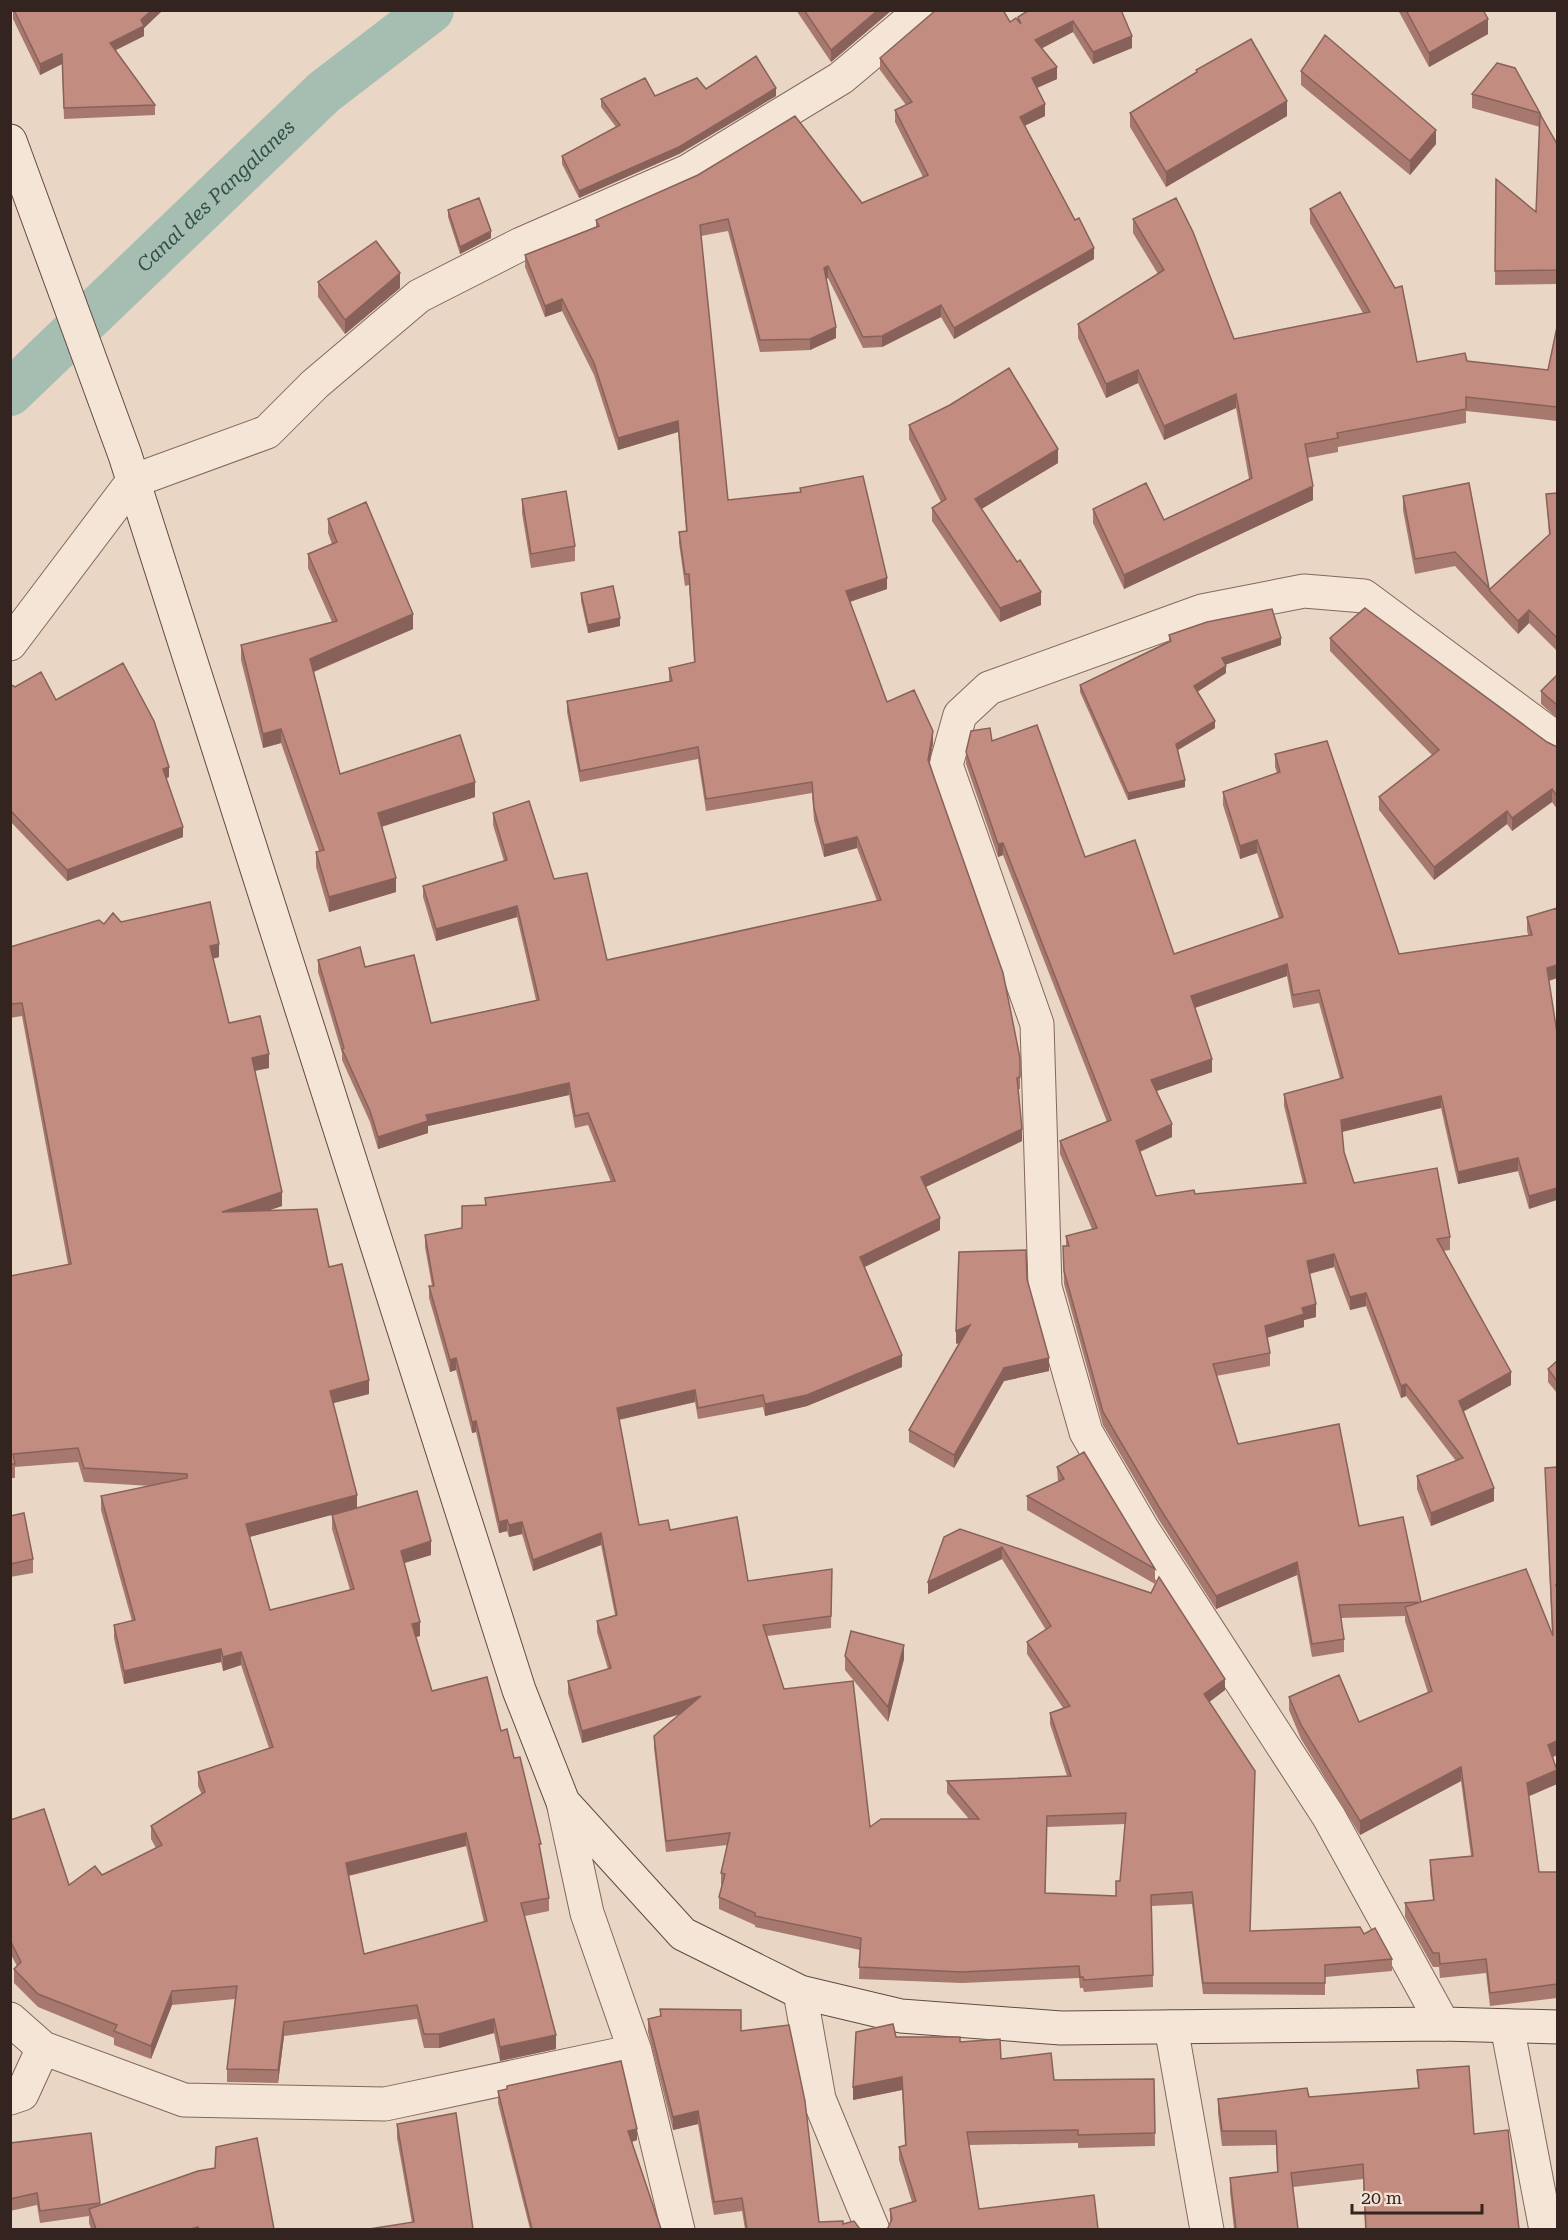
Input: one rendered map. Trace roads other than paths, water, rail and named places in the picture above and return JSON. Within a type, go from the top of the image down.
[{"type":"street","points":[[10,644],[129,468],[267,432],[315,384],[419,296],[521,244],[688,171],[841,78],[922,10]]},
{"type":"street","points":[[10,141],[129,468],[519,1690],[563,1802],[587,1913],[635,2051],[678,2229]]},
{"type":"street","points":[[1443,2024],[1329,1816],[1143,1530],[1086,1432],[1045,1287],[1037,1023],[946,765],[960,715],[989,688],[1202,611],[1304,591],[1364,596],[1557,740]]},
{"type":"street","points":[[563,1802],[683,1934],[800,1992],[902,2016],[1061,2028],[1443,2024],[1557,2027]]},
{"type":"street","points":[[800,1992],[819,2099],[873,2229]]},
{"type":"street","points":[[10,2019],[43,2048],[184,2100],[386,2104],[635,2051]]},
{"type":"street","points":[[1507,2026],[1546,2229]]},
{"type":"street","points":[[1170,2027],[1207,2229]]},
{"type":"street","points":[[10,2098],[22,2094],[43,2048]]},
{"type":"waterway","name":"Canal des Pangalanes","points":[[10,393],[324,92],[431,10]]}]
